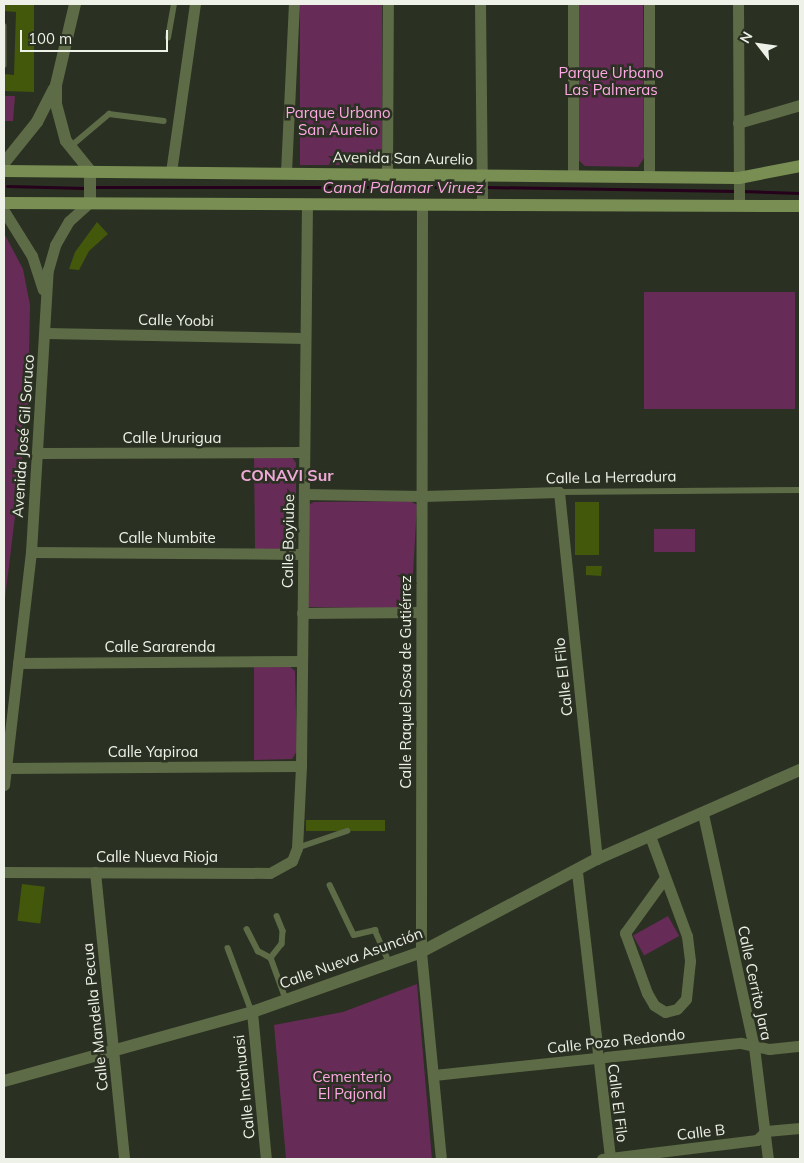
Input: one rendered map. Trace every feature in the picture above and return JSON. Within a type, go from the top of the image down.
[{"type":"main road","name":"Avenida San Aurelio","points":[[4,171],[90,174],[286,172],[482,178],[649,177],[739,181],[800,166]]},
{"type":"main road","points":[[4,203],[90,199],[307,204],[739,201],[800,206]]},
{"type":"street","points":[[4,163],[36,122],[56,85],[75,4]]},
{"type":"street","points":[[171,172],[195,4]]},
{"type":"street","points":[[286,172],[294,4]]},
{"type":"street","points":[[387,175],[388,4]]},
{"type":"street","points":[[480,4],[482,202]]},
{"type":"street","points":[[573,4],[573,176]]},
{"type":"street","points":[[649,177],[650,4]]},
{"type":"street","points":[[738,4],[739,201]]},
{"type":"street","points":[[56,85],[59,123],[70,147],[90,174],[90,199]]},
{"type":"street","points":[[738,123],[800,105]]},
{"type":"street","name":"Avenida José Gil Soruco","points":[[4,785],[31,552],[46,332],[45,298],[55,245],[70,221],[90,199]]},
{"type":"street","name":"Calle Boyiube","points":[[297,848],[301,766],[307,204]]},
{"type":"street","name":"Calle Raquel Sosa de Gutiérrez","points":[[422,204],[421,952],[441,1159]]},
{"type":"street","name":"Avenida José Gil Soruco","points":[[4,211],[32,256],[45,298]]},
{"type":"street","name":"Calle Yoobi","points":[[46,332],[305,338]]},
{"type":"street","name":"Calle Ururigua","points":[[39,454],[304,452]]},
{"type":"street","name":"Calle La Herradura","points":[[304,494],[423,496],[559,492]]},
{"type":"street","name":"Calle El Filo","points":[[559,492],[597,859]]},
{"type":"street","name":"Calle Numbite","points":[[31,552],[303,554]]},
{"type":"street","points":[[302,613],[421,612]]},
{"type":"street","name":"Calle Sararenda","points":[[18,663],[302,662]]},
{"type":"street","name":"Calle Yapiroa","points":[[6,768],[301,766]]},
{"type":"street","name":"Calle Nueva Asunción","points":[[4,1081],[113,1048],[252,1012],[421,952],[577,872],[597,859],[800,770]]},
{"type":"street","name":"Calle Cerrito Jara","points":[[703,814],[754,1047],[768,1159]]},
{"type":"street","points":[[650,836],[664,878],[688,936],[690,961],[686,999],[677,1009],[665,1012],[654,1005],[647,993],[625,933],[664,878]]},
{"type":"street","name":"Calle Nueva Rioja","points":[[4,872],[270,873],[287,867],[297,848]]},
{"type":"street","name":"Calle Mandella Pecua","points":[[95,872],[124,1159]]},
{"type":"street","name":"Calle El Filo","points":[[577,872],[606,1159]]},
{"type":"street","name":"Calle Incahuasi","points":[[252,1012],[266,1159]]},
{"type":"street","name":"Calle Pozo Redondo","points":[[434,1075],[741,1043],[754,1047],[800,1046]]},
{"type":"street","name":"Calle B","points":[[606,1159],[664,1155],[757,1140],[766,1131],[800,1128]]},
{"type":"lane","points":[[168,38],[174,4]]},
{"type":"lane","points":[[4,26],[4,65]]},
{"type":"lane","points":[[70,147],[109,114],[164,121]]},
{"type":"lane","name":"Calle La Herradura","points":[[559,492],[800,490]]},
{"type":"lane","points":[[297,848],[346,831]]},
{"type":"lane","points":[[330,885],[354,935],[375,930],[390,962]]},
{"type":"lane","points":[[272,958],[282,944],[283,932],[277,916]]},
{"type":"lane","points":[[247,929],[258,950],[272,958],[286,999]]},
{"type":"lane","points":[[228,948],[252,1012]]},
{"type":"green space","name":"Parque Urbano San Aurelio","points":[[300,4],[382,4],[382,165],[300,165]]},
{"type":"green space","name":"Parque Urbano Las Palmeras","points":[[578,4],[643,4],[644,158],[638,167],[585,166],[577,159]]},
{"type":"green space","points":[[4,96],[15,96],[13,121],[4,121]]},
{"type":"green space","points":[[4,233],[23,269],[30,305],[28,409],[4,607]]},
{"type":"green space","points":[[644,292],[795,292],[795,409],[644,409]]},
{"type":"green space","points":[[254,454],[291,456],[296,463],[296,541],[290,550],[255,550]]},
{"type":"green space","points":[[410,501],[417,505],[411,609],[308,607],[308,505],[314,502]]},
{"type":"green space","points":[[654,529],[695,529],[695,552],[654,552]]},
{"type":"green space","points":[[254,665],[288,665],[295,671],[297,751],[292,759],[254,760]]},
{"type":"green space","points":[[668,916],[679,936],[644,956],[633,935]]},
{"type":"green space","name":"Cementerio El Pajonal","points":[[417,984],[432,1159],[286,1159],[274,1025],[343,1012]]},
{"type":"building","points":[[4,4],[34,4],[34,92],[4,91],[4,74],[14,75],[16,12],[4,11]]},
{"type":"building","points":[[97,222],[108,234],[89,251],[79,270],[69,269],[75,252]]},
{"type":"building","points":[[575,502],[599,502],[599,555],[575,555]]},
{"type":"building","points":[[586,566],[602,566],[601,576],[586,575]]},
{"type":"building","points":[[306,820],[385,820],[385,831],[306,831]]},
{"type":"building","points":[[22,884],[45,887],[40,924],[17,921]]},
{"type":"waterway","name":"Canal Palamar Viruez","points":[[7,186],[86,188]]},
{"type":"waterway","name":"Canal Palamar Viruez","points":[[92,187],[478,187]]},
{"type":"waterway","name":"Canal Palamar Viruez","points":[[485,187],[736,191]]},
{"type":"waterway","name":"Canal Palamar Viruez","points":[[742,191],[800,193]]},
{"type":"district","name":"CONAVI Sur","points":[[287,475]]}]
